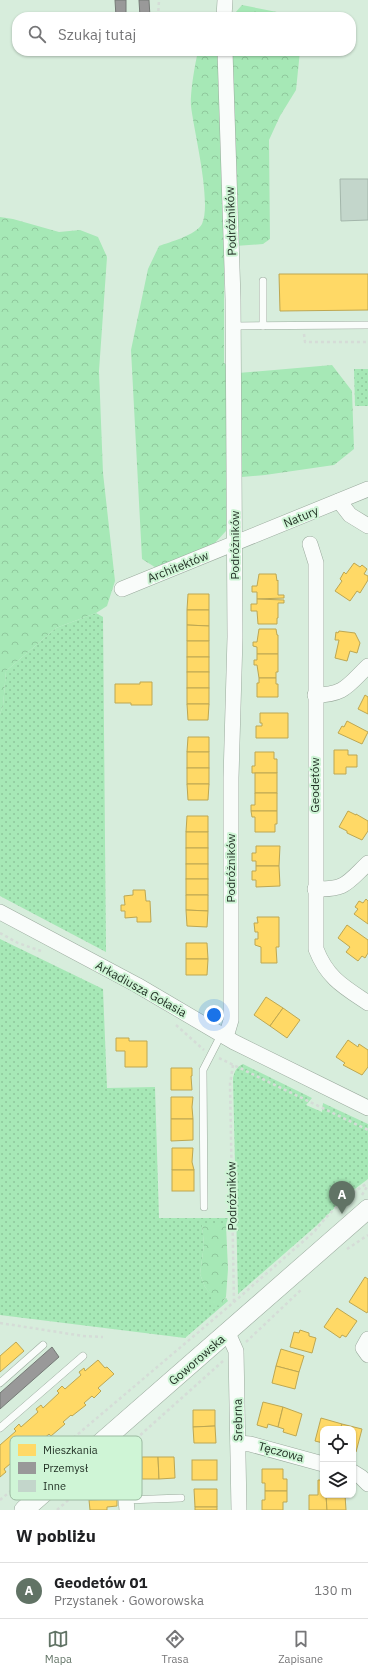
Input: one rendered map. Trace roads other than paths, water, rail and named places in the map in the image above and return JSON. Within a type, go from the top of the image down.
[{"type":"street","points":[[224,12],[225,0]]},
{"type":"street","name":"Podróżników","points":[[223,1036],[231,1020],[231,778],[235,637],[234,326],[225,56]]},
{"type":"street","name":"Natury","points":[[235,544],[368,489]]},
{"type":"street","points":[[339,501],[340,505],[350,515],[368,526]]},
{"type":"street","name":"Architektów","points":[[122,589],[235,544]]},
{"type":"street","name":"Geodetów","points":[[310,544],[316,562],[314,937],[320,961],[326,971],[337,982],[368,1003]]},
{"type":"street","points":[[315,695],[326,695],[342,692],[368,666]]},
{"type":"street","points":[[315,889],[331,890],[343,887],[368,863]]},
{"type":"street","name":"Arkadiusza Gołasia","points":[[0,912],[137,985],[223,1036],[368,1108]]},
{"type":"street","name":"Goworowska","points":[[109,1436],[368,1209]]},
{"type":"street","name":"Srebrna","points":[[228,1333],[232,1357],[238,1443],[239,1510]]},
{"type":"street","points":[[368,1339],[363,1348],[368,1355]]},
{"type":"street","name":"Tęczowa","points":[[238,1443],[250,1444],[320,1463]]},
{"type":"street","points":[[356,1474],[361,1476],[368,1484]]},
{"type":"street","name":"Goworowska","points":[[24,1510],[36,1500]]},
{"type":"lane","points":[[263,281],[263,326]]},
{"type":"lane","points":[[234,326],[368,325]]},
{"type":"lane","points":[[204,1207],[203,1070],[211,1054],[223,1036]]},
{"type":"lane","points":[[0,1383],[43,1345]]},
{"type":"lane","points":[[0,1428],[83,1356]]},
{"type":"lane","points":[[127,1505],[181,1498]]},
{"type":"place","name":"Geodetów 01","points":[[342,1214]]}]
